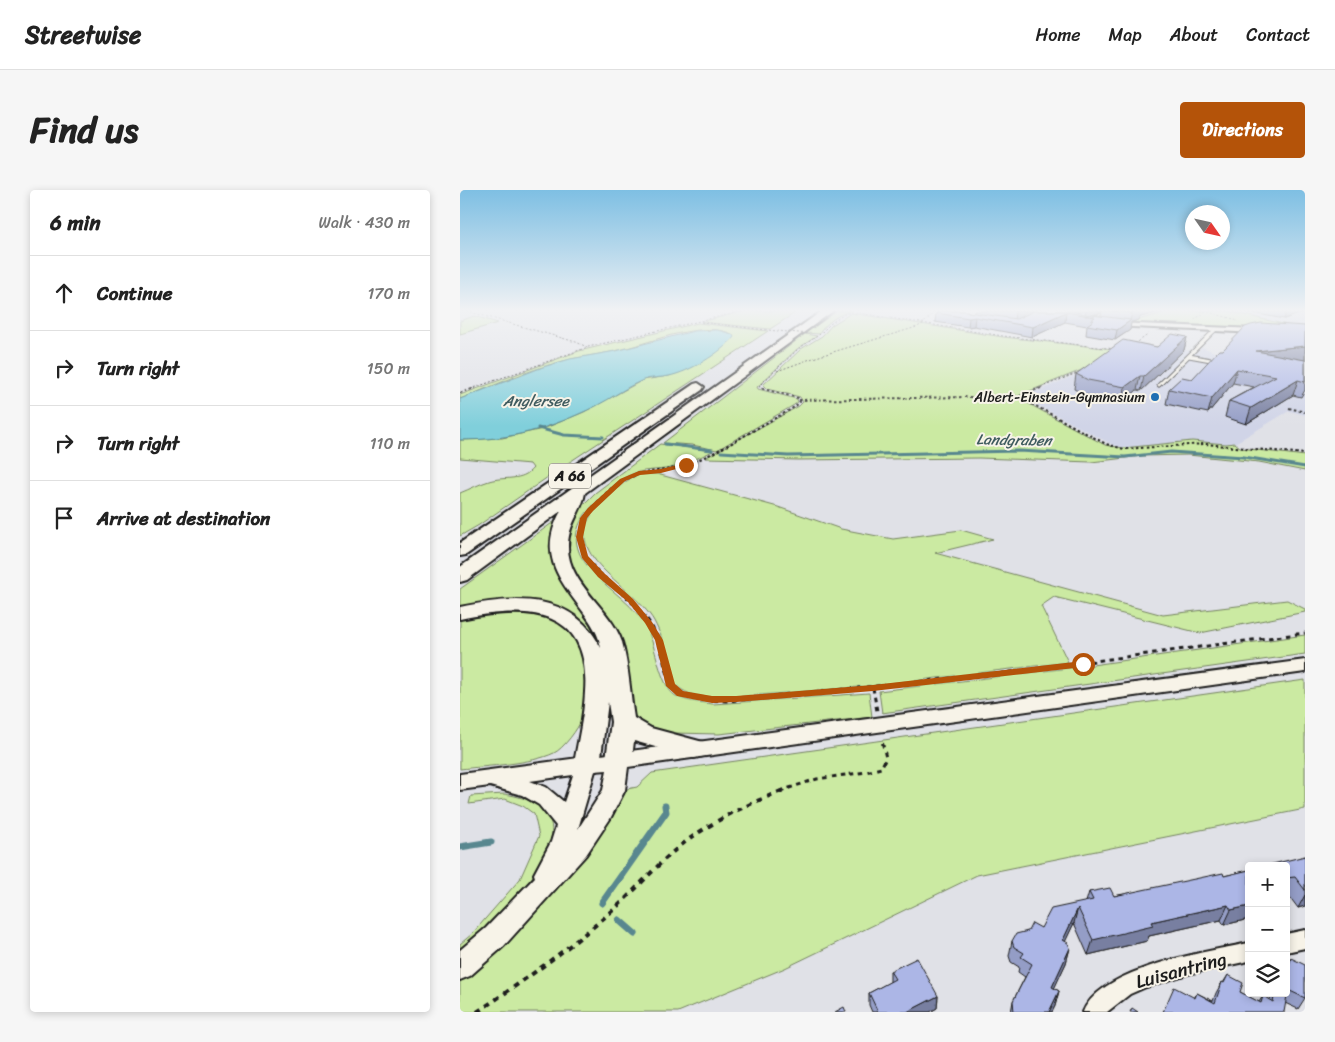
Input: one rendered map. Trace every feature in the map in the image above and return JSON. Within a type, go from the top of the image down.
[{"type":"highway","name":"A 66","points":[[460,576],[775,349]]},
{"type":"highway","name":"A 66","points":[[460,551],[711,378]]},
{"type":"highway","points":[[580,490],[560,532],[559,554],[567,574],[607,630],[616,666],[623,722],[619,759]]},
{"type":"highway","points":[[460,545],[493,530]]},
{"type":"highway","points":[[460,612],[498,607],[539,608],[565,617],[584,632],[592,647],[597,681],[587,764]]},
{"type":"highway","points":[[623,722],[643,734],[694,749]]},
{"type":"main road","points":[[460,782],[1305,666]]},
{"type":"main road","points":[[460,968],[495,937],[578,848],[602,813],[614,790],[619,759]]},
{"type":"main road","points":[[537,893],[562,844],[587,764]]},
{"type":"main road","points":[[487,778],[528,788],[545,796],[561,812],[568,826]]},
{"type":"street","points":[[1290,942],[1305,938]]},
{"type":"street","name":"Luisantring","points":[[1093,1012],[1106,999],[1129,984],[1159,974],[1245,953]]},
{"type":"lane","points":[[1159,385],[1196,349]]},
{"type":"lane","points":[[1189,356],[1211,360]]},
{"type":"path","points":[[460,393],[581,349]]},
{"type":"path","points":[[798,349],[759,387],[800,400],[1022,396],[1088,369]]},
{"type":"path","points":[[775,372],[841,349]]},
{"type":"path","points":[[1114,349],[1119,350],[1114,354]]},
{"type":"path","points":[[1022,396],[1021,398],[1106,444],[1119,448],[1205,444],[1305,454]]},
{"type":"path","points":[[800,400],[796,406],[705,457],[675,468],[639,473],[622,480],[590,509],[584,518],[579,537],[584,556],[601,575],[631,601],[648,622],[659,640],[671,686],[680,693],[712,700],[873,688],[1083,664],[1305,632]]},
{"type":"path","points":[[1289,408],[1305,412]]},
{"type":"path","points":[[873,688],[878,715]]},
{"type":"path","points":[[477,1012],[600,921],[621,903],[661,862],[693,837],[732,815],[786,789],[819,779],[881,768],[886,758],[882,741]]},
{"type":"shaded area","name":"Albert-Einstein-Gymnasium","points":[[1156,349],[1181,349],[1197,352],[1200,349],[1208,349],[1233,360],[1305,356],[1305,415],[1289,411],[1235,443],[1192,441],[1123,448],[1113,445],[1026,399],[1026,396],[1114,359]]},
{"type":"green space","points":[[621,349],[559,362],[522,374],[460,399],[460,395],[579,351]]},
{"type":"green space","points":[[718,349],[740,349],[460,536],[460,493],[489,481],[524,475],[533,468],[530,464],[460,458],[460,440],[502,438],[543,429],[584,412],[643,380],[669,376],[697,364]]},
{"type":"green space","points":[[785,349],[797,349],[757,387],[758,389],[797,399],[798,402],[794,405],[717,450],[692,445],[663,443]]},
{"type":"green space","points":[[801,349],[1113,349],[1089,367],[1020,395],[1018,398],[1105,445],[1123,448],[1192,441],[1235,443],[1241,448],[1305,456],[1305,471],[1259,462],[1188,455],[1143,456],[1091,462],[979,458],[798,460],[705,458],[803,402],[800,397],[767,389],[763,385]]},
{"type":"green space","points":[[660,444],[713,451],[677,467],[635,473],[623,479],[592,506],[581,521],[576,538],[582,558],[596,576],[630,606],[645,624],[662,674],[670,691],[685,700],[713,704],[869,693],[872,717],[719,734],[674,733],[649,727],[635,716],[631,703],[625,661],[614,625],[567,561],[567,531],[582,506],[595,493]]},
{"type":"green space","points":[[641,474],[657,474],[778,507],[841,529],[893,539],[961,530],[993,539],[935,553],[1163,615],[1287,600],[1305,609],[1305,612],[1200,633],[1054,597],[1041,606],[1068,662],[872,686],[734,697],[696,695],[682,690],[670,677],[663,642],[654,621],[643,607],[599,565],[589,551],[585,535],[589,519],[604,501],[626,482]]},
{"type":"green space","points":[[562,516],[552,556],[571,597],[591,619],[601,635],[596,637],[582,622],[567,612],[551,606],[534,603],[516,603],[460,610],[460,589]]},
{"type":"green space","points":[[502,613],[545,616],[561,622],[575,635],[580,645],[586,670],[585,708],[578,727],[562,747],[554,753],[533,760],[460,769],[460,618]]},
{"type":"green space","points":[[1305,635],[1305,654],[882,713],[879,691],[1085,666]]},
{"type":"green space","points":[[1305,680],[1305,809],[977,875],[785,968],[678,1012],[460,1012],[460,982],[487,959],[604,826],[627,789],[637,787],[652,773]]},
{"type":"green space","points":[[504,794],[537,804],[551,822],[550,843],[538,868],[520,893],[460,954],[460,944],[472,934],[520,879],[539,836],[534,814],[523,806],[505,799],[469,804],[471,796]]},
{"type":"water","name":"Anglersee","points":[[622,349],[721,349],[695,366],[677,374],[643,380],[596,406],[546,427],[497,438],[460,440],[460,399],[543,367],[570,359]]},
{"type":"building","points":[[1110,349],[1173,349],[1144,376],[1140,376],[1125,387],[1088,380],[1076,374]]},
{"type":"building","points":[[1272,349],[1256,351],[1305,360],[1305,382],[1298,380],[1251,408],[1229,401],[1276,376],[1237,369],[1212,398],[1169,389],[1182,377],[1192,379],[1219,350]]},
{"type":"building","points":[[1305,856],[1305,890],[1295,877],[1290,878],[1290,862],[1281,862]]},
{"type":"building","points":[[1245,871],[1245,907],[1231,910],[1228,905],[1151,922],[1153,926],[1093,940],[1078,908],[1063,940],[1068,943],[1070,948],[1052,987],[1059,991],[1049,1012],[1014,1012],[1013,1001],[1032,964],[1021,957],[1024,953],[1014,947],[1012,941],[1016,934],[1028,931],[1032,923],[1041,928],[1051,909],[1093,900],[1089,892],[1110,888],[1114,896],[1223,873],[1224,876]]},
{"type":"building","points":[[917,958],[938,996],[907,1012],[878,1012],[869,993],[895,979],[890,971]]},
{"type":"building","points":[[1291,958],[1305,965],[1305,998],[1290,991]]},
{"type":"building","points":[[1228,975],[1243,983],[1240,992],[1245,995],[1245,997],[1250,997],[1261,1003],[1263,997],[1265,997],[1273,1002],[1274,997],[1287,997],[1284,1012],[1163,1012],[1174,987],[1195,998],[1197,993],[1215,1003],[1222,982],[1224,983]]},
{"type":"building","points":[[844,1007],[846,1012],[835,1012]]},
{"type":"building","points":[[1132,1008],[1138,1012],[1130,1012]]},
{"type":"waterway","name":"Landgraben","points":[[538,428],[564,435],[603,437]]},
{"type":"waterway","name":"Landgraben","points":[[665,444],[712,450]]},
{"type":"waterway","name":"Landgraben","points":[[721,452],[788,456],[1019,451],[1125,457],[1171,452],[1244,457],[1305,467]]},
{"type":"waterway","points":[[602,903],[666,812],[665,806]]},
{"type":"waterway","points":[[460,847],[491,842]]},
{"type":"waterway","points":[[619,920],[635,934]]},
{"type":"place","name":"Albert-Einstein-Gymnasium","points":[[1155,397]]},
{"type":"route","points":[[686,465],[661,471],[639,473],[622,480],[590,509],[584,518],[579,537],[584,556],[601,575],[631,601],[648,622],[659,640],[671,686],[680,693],[712,700],[736,699],[873,688],[1083,664]]}]
